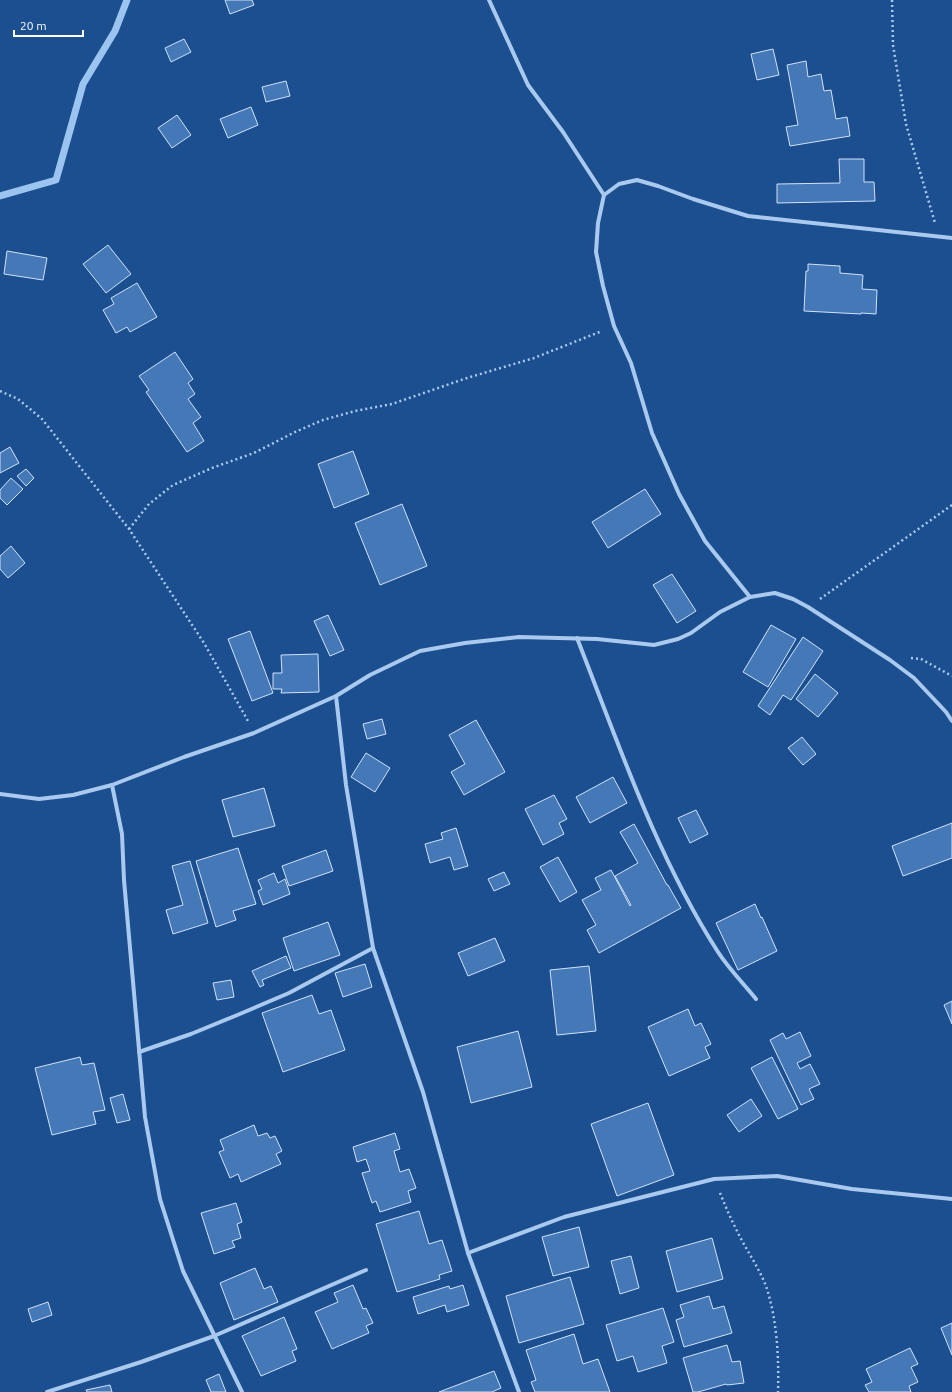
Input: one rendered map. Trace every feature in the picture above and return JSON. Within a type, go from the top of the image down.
[{"type":"street","points":[[489,0],[528,85],[563,132],[604,195]]},
{"type":"street","points":[[750,597],[704,541],[679,494],[652,433],[631,363],[614,326],[603,286],[596,252],[598,223],[604,195],[619,184],[637,180],[658,186],[693,200],[748,216],[838,227],[952,238]]},
{"type":"street","points":[[0,794],[39,799],[73,795],[112,785],[184,757],[254,733],[336,696],[370,675],[420,651],[465,643],[519,637],[576,638],[654,645],[678,639],[691,633],[720,612],[750,597],[775,592],[794,599],[808,607],[890,660],[914,678],[946,712],[952,721]]},
{"type":"street","points":[[576,638],[650,824],[683,893],[719,953],[756,999]]},
{"type":"street","points":[[336,696],[346,785],[373,948],[423,1092],[468,1253],[519,1392]]},
{"type":"street","points":[[112,785],[122,834],[124,880],[145,1117],[160,1199],[183,1271],[242,1392]]},
{"type":"street","points":[[139,1052],[191,1034],[288,993],[373,948]]},
{"type":"street","points":[[468,1253],[564,1217],[714,1179],[777,1176],[852,1189],[952,1199]]},
{"type":"street","points":[[47,1392],[141,1362],[214,1336],[366,1270]]},
{"type":"path","points":[[892,0],[893,45],[906,124],[938,236]]},
{"type":"path","points":[[129,530],[149,504],[173,486],[212,468],[254,453],[295,432],[324,420],[392,404],[467,378],[534,358],[614,326]]},
{"type":"path","points":[[0,391],[18,399],[42,419],[129,530],[204,643],[254,733]]},
{"type":"path","points":[[808,607],[952,505]]},
{"type":"path","points":[[890,660],[904,658],[921,659],[952,676]]},
{"type":"path","points":[[714,1179],[736,1229],[765,1284],[771,1303],[777,1347],[778,1392]]},
{"type":"building","points":[[225,0],[252,0],[254,5],[230,14]]},
{"type":"building","points":[[184,39],[191,52],[171,62],[165,48]]},
{"type":"building","points":[[773,49],[779,75],[757,80],[751,54]]},
{"type":"building","points":[[806,61],[808,77],[821,74],[824,91],[831,90],[836,119],[847,117],[850,136],[790,146],[786,127],[798,125],[787,65]]},
{"type":"building","points":[[286,81],[290,96],[266,102],[262,87]]},
{"type":"building","points":[[251,107],[258,125],[228,138],[220,119]]},
{"type":"building","points":[[177,115],[191,135],[172,148],[158,128]]},
{"type":"building","points":[[839,159],[864,159],[864,182],[874,182],[875,201],[777,203],[777,184],[840,183]]},
{"type":"building","points":[[108,245],[131,274],[106,293],[83,264]]},
{"type":"building","points":[[7,251],[47,258],[43,280],[4,274]]},
{"type":"building","points":[[808,264],[840,266],[840,273],[863,275],[862,289],[877,290],[876,314],[804,311],[806,271],[808,271]]},
{"type":"building","points":[[137,283],[157,317],[130,332],[127,327],[116,333],[103,310],[114,304],[111,298]]},
{"type":"building","points":[[175,352],[193,379],[188,383],[195,394],[188,399],[201,417],[193,423],[204,441],[187,452],[146,392],[149,390],[139,376]]},
{"type":"building","points":[[10,447],[19,463],[0,473],[0,453]]},
{"type":"building","points":[[353,451],[369,494],[334,508],[318,464]]},
{"type":"building","points":[[26,469],[34,478],[26,486],[17,476]]},
{"type":"building","points":[[11,478],[23,489],[7,505],[0,498],[0,490]]},
{"type":"building","points":[[645,489],[661,514],[608,548],[592,522]]},
{"type":"building","points":[[402,504],[427,566],[380,585],[355,523]]},
{"type":"building","points":[[11,546],[25,563],[8,578],[0,569],[0,556]]},
{"type":"building","points":[[672,574],[696,611],[677,623],[653,585]]},
{"type":"building","points":[[328,615],[344,650],[330,656],[314,621]]},
{"type":"building","points":[[771,625],[796,639],[768,687],[743,672]]},
{"type":"building","points":[[250,631],[273,693],[252,701],[228,639]]},
{"type":"building","points":[[803,637],[823,651],[791,700],[783,695],[770,715],[758,706]]},
{"type":"building","points":[[318,654],[319,692],[281,693],[282,689],[273,689],[273,673],[282,673],[281,655]]},
{"type":"building","points":[[815,674],[838,693],[818,717],[796,699]]},
{"type":"building","points":[[382,719],[386,734],[367,739],[363,724]]},
{"type":"building","points":[[476,720],[505,772],[464,795],[451,772],[465,764],[449,735]]},
{"type":"building","points":[[802,737],[816,754],[803,765],[788,748]]},
{"type":"building","points":[[366,753],[390,768],[375,792],[351,777]]},
{"type":"building","points":[[613,777],[627,803],[590,823],[576,797]]},
{"type":"building","points":[[264,788],[275,826],[233,837],[222,800]]},
{"type":"building","points":[[554,795],[567,819],[559,823],[564,834],[543,845],[525,809]]},
{"type":"building","points":[[696,810],[708,834],[690,843],[678,818]]},
{"type":"building","points":[[952,823],[952,858],[903,876],[892,846]]},
{"type":"building","points":[[634,824],[681,908],[599,953],[587,930],[596,925],[582,900],[601,890],[595,878],[611,870],[630,906],[631,905],[615,876],[638,863],[620,832]]},
{"type":"building","points":[[456,828],[468,866],[454,870],[450,857],[430,863],[425,844],[443,839],[441,833]]},
{"type":"building","points":[[238,848],[256,904],[233,911],[236,920],[216,927],[196,861]]},
{"type":"building","points":[[326,850],[333,871],[289,886],[282,866]]},
{"type":"building","points":[[558,857],[577,892],[560,902],[540,867]]},
{"type":"building","points":[[190,861],[208,923],[173,934],[166,910],[183,905],[172,866]]},
{"type":"building","points":[[504,872],[510,884],[494,891],[488,879]]},
{"type":"building","points":[[274,873],[278,883],[285,879],[290,894],[263,905],[258,891],[262,889],[258,880]]},
{"type":"building","points":[[755,904],[777,951],[738,970],[716,923]]},
{"type":"building","points":[[328,922],[340,955],[294,971],[283,938]]},
{"type":"building","points":[[495,938],[505,961],[468,976],[458,953]]},
{"type":"building","points":[[286,956],[291,968],[262,980],[264,985],[260,987],[252,971]]},
{"type":"building","points":[[365,964],[372,987],[343,997],[335,973]]},
{"type":"building","points":[[589,966],[596,1031],[557,1035],[550,970]]},
{"type":"building","points":[[231,980],[234,997],[217,1000],[213,983]]},
{"type":"building","points":[[312,995],[319,1014],[331,1010],[345,1050],[283,1072],[262,1013]]},
{"type":"building","points":[[952,1001],[952,1024],[944,1005]]},
{"type":"building","points":[[688,1009],[695,1026],[701,1023],[711,1044],[705,1047],[710,1058],[669,1076],[648,1027]]},
{"type":"building","points":[[518,1031],[532,1087],[471,1103],[457,1047]]},
{"type":"building","points":[[800,1032],[811,1056],[797,1063],[800,1069],[810,1064],[820,1084],[809,1089],[814,1099],[801,1105],[770,1040],[783,1033],[786,1039]]},
{"type":"building","points":[[80,1057],[82,1065],[94,1063],[105,1110],[93,1112],[96,1124],[52,1135],[35,1068]]},
{"type":"building","points":[[772,1057],[798,1109],[778,1119],[751,1068]]},
{"type":"building","points":[[123,1094],[130,1120],[117,1123],[110,1098]]},
{"type":"building","points":[[751,1099],[762,1116],[739,1132],[727,1115]]},
{"type":"building","points":[[648,1103],[674,1175],[617,1196],[591,1124]]},
{"type":"building","points":[[254,1125],[258,1136],[267,1133],[270,1138],[275,1136],[282,1151],[276,1154],[281,1164],[241,1182],[238,1174],[230,1178],[219,1152],[224,1150],[220,1140]]},
{"type":"building","points":[[395,1133],[400,1149],[394,1151],[400,1172],[409,1169],[416,1188],[408,1191],[411,1202],[380,1212],[376,1201],[372,1203],[362,1173],[370,1171],[366,1159],[357,1162],[353,1147]]},
{"type":"building","points":[[236,1203],[242,1222],[237,1224],[241,1238],[232,1241],[235,1247],[214,1254],[201,1213]]},
{"type":"building","points":[[419,1211],[429,1244],[442,1240],[452,1271],[439,1275],[440,1279],[397,1292],[376,1224]]},
{"type":"building","points":[[579,1227],[589,1267],[553,1276],[542,1237]]},
{"type":"building","points":[[712,1238],[723,1279],[677,1292],[666,1251]]},
{"type":"building","points":[[631,1256],[639,1288],[620,1294],[611,1261]]},
{"type":"building","points":[[255,1268],[264,1289],[271,1286],[278,1302],[234,1320],[220,1283]]},
{"type":"building","points":[[570,1277],[584,1324],[519,1343],[506,1296]]},
{"type":"building","points":[[353,1285],[363,1309],[366,1308],[373,1323],[366,1326],[369,1333],[332,1349],[315,1312],[338,1302],[334,1293]]},
{"type":"building","points":[[463,1285],[469,1305],[447,1312],[445,1305],[418,1314],[413,1297],[449,1286],[450,1289]]},
{"type":"building","points":[[709,1296],[713,1309],[724,1306],[732,1333],[684,1347],[676,1320],[684,1317],[680,1305]]},
{"type":"building","points":[[48,1302],[52,1315],[32,1322],[28,1309]]},
{"type":"building","points":[[663,1308],[674,1342],[662,1346],[667,1363],[638,1372],[633,1356],[617,1361],[606,1325]]},
{"type":"building","points":[[284,1317],[297,1349],[292,1351],[296,1361],[261,1376],[242,1336]]},
{"type":"building","points":[[952,1323],[952,1355],[941,1328]]},
{"type":"building","points":[[574,1334],[583,1364],[598,1359],[610,1392],[535,1392],[531,1382],[536,1380],[526,1350]]},
{"type":"building","points":[[727,1345],[732,1362],[740,1361],[744,1383],[726,1384],[693,1392],[683,1358]]},
{"type":"building","points":[[910,1348],[918,1364],[911,1367],[918,1382],[909,1386],[911,1392],[869,1392],[865,1385],[872,1382],[866,1369]]},
{"type":"building","points":[[494,1371],[501,1388],[492,1392],[439,1392]]},
{"type":"building","points":[[219,1374],[226,1392],[211,1392],[206,1380]]},
{"type":"building","points":[[110,1385],[112,1392],[87,1392],[86,1390]]},
{"type":"waterway","points":[[0,196],[56,180],[83,84],[115,31],[127,0]]}]
